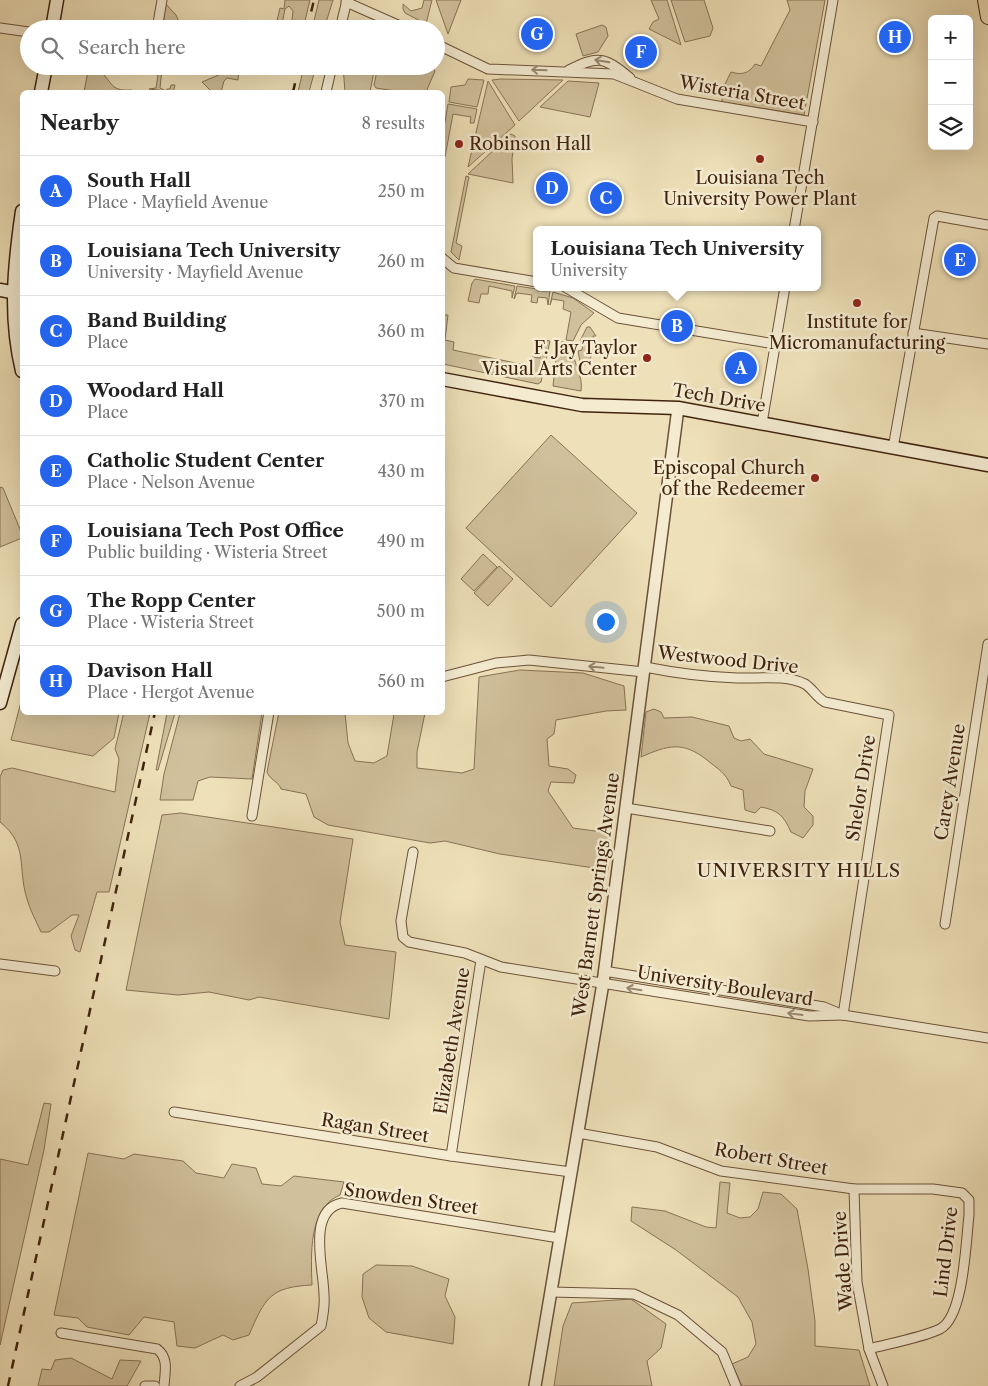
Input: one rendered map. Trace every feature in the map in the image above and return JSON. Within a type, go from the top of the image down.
[{"type":"main road","points":[[54,20],[57,0]]},
{"type":"main road","points":[[985,0],[988,17]]},
{"type":"main road","points":[[42,90],[45,75]]},
{"type":"main road","points":[[20,227],[12,292],[14,326],[20,360]]},
{"type":"main road","name":"Tech Drive","points":[[445,380],[582,405],[678,408],[988,465]]},
{"type":"main road","points":[[0,703],[20,631]]},
{"type":"street","points":[[159,20],[162,0]]},
{"type":"street","points":[[795,226],[833,0]]},
{"type":"street","points":[[342,20],[346,1],[387,20]]},
{"type":"street","points":[[0,28],[20,31]]},
{"type":"street","name":"Wisteria Street","points":[[445,48],[488,69],[605,74],[634,81],[678,99],[813,122]]},
{"type":"street","points":[[566,71],[588,60],[604,60],[613,64],[634,81]]},
{"type":"street","points":[[326,90],[330,75]]},
{"type":"street","points":[[893,448],[934,218],[937,216],[988,224]]},
{"type":"street","points":[[445,260],[454,268],[533,281]]},
{"type":"street","points":[[572,291],[618,318],[775,344]]},
{"type":"street","points":[[762,423],[784,291]]},
{"type":"street","points":[[913,333],[988,344]]},
{"type":"street","name":"West Barnett Springs Avenue","points":[[535,1386],[603,983],[678,408]]},
{"type":"street","name":"Carey Avenue","points":[[945,924],[988,644]]},
{"type":"street","name":"Westwood Drive","points":[[445,676],[496,663],[529,660],[735,678],[767,677],[806,684],[820,700],[825,702],[889,715]]},
{"type":"street","points":[[252,816],[269,715]]},
{"type":"street","name":"Shelor Drive","points":[[843,1015],[889,715]]},
{"type":"street","points":[[626,808],[770,831]]},
{"type":"street","name":"University Boulevard","points":[[413,852],[401,922],[403,937],[409,942],[465,953],[501,967],[809,1016],[843,1015],[988,1038]]},
{"type":"street","name":"Elizabeth Avenue","points":[[451,1156],[481,960]]},
{"type":"street","points":[[0,964],[55,971]]},
{"type":"street","name":"University Boulevard","points":[[604,971],[824,1007],[843,1015]]},
{"type":"street","name":"Ragan Street","points":[[174,1112],[451,1156],[571,1172]]},
{"type":"street","name":"Robert Street","points":[[578,1133],[657,1147],[721,1171],[854,1189],[933,1189],[962,1193]]},
{"type":"street","name":"Wade Drive","points":[[854,1189],[856,1282],[869,1349],[883,1386]]},
{"type":"street","name":"Lind Drive","points":[[869,1349],[941,1329],[950,1319],[958,1303],[969,1215],[969,1200],[962,1193]]},
{"type":"street","name":"Snowden Street","points":[[240,1386],[264,1372],[321,1326],[324,1295],[319,1245],[321,1225],[327,1211],[334,1205],[342,1203],[559,1238]]},
{"type":"street","points":[[551,1292],[634,1294],[678,1315],[722,1352],[736,1386]]},
{"type":"street","points":[[61,1333],[157,1348],[163,1353],[165,1361],[164,1386]]},
{"type":"street","points":[[145,1386],[155,1386]]},
{"type":"shaded area","points":[[285,0],[310,0],[305,20],[292,20],[293,11],[289,6],[285,9],[283,20],[277,20],[280,8],[284,9]]},
{"type":"shaded area","points":[[319,0],[333,0],[327,20],[314,20]]},
{"type":"shaded area","points":[[424,0],[432,0],[427,20],[418,20],[405,13],[403,4],[411,11],[422,8]]},
{"type":"shaded area","points":[[436,0],[461,0],[448,34],[445,20],[443,20]]},
{"type":"shaded area","points":[[651,0],[667,0],[681,45],[649,29],[653,22],[659,19]]},
{"type":"shaded area","points":[[671,0],[704,0],[713,28],[710,36],[685,42]]},
{"type":"shaded area","points":[[787,0],[825,0],[804,115],[722,102],[722,95],[726,88],[724,86],[731,72],[744,73],[755,64],[761,66],[790,10]]},
{"type":"shaded area","points":[[165,3],[178,20],[164,20]]},
{"type":"shaded area","points":[[602,25],[606,27],[608,36],[598,52],[583,56],[576,34]]},
{"type":"shaded area","points":[[87,75],[104,75],[116,88],[125,90],[84,90]]},
{"type":"shaded area","points":[[158,75],[161,75],[160,88],[164,90],[149,89],[156,88]]},
{"type":"shaded area","points":[[219,75],[238,75],[238,80],[227,78],[222,90],[210,90],[202,82]]},
{"type":"shaded area","points":[[302,75],[314,75],[310,90],[298,90]]},
{"type":"shaded area","points":[[344,75],[373,75],[370,90],[345,90]]},
{"type":"shaded area","points":[[376,75],[433,75],[427,90],[389,90],[376,88],[374,85]]},
{"type":"shaded area","points":[[468,79],[484,80],[477,107],[449,102],[451,87],[465,85]]},
{"type":"shaded area","points":[[492,80],[563,80],[519,121]]},
{"type":"shaded area","points":[[488,81],[515,125],[468,167]]},
{"type":"shaded area","points":[[568,81],[599,83],[590,117],[540,107]]},
{"type":"shaded area","points":[[171,85],[175,85],[174,90],[166,90],[170,89]]},
{"type":"shaded area","points":[[448,104],[477,109],[474,123],[470,123],[471,117],[453,114],[445,157],[445,121]]},
{"type":"shaded area","points":[[511,134],[515,136],[512,159],[513,183],[468,174]]},
{"type":"shaded area","points":[[466,176],[469,177],[456,243],[462,246],[459,260],[451,252]]},
{"type":"shaded area","points":[[475,279],[515,286],[512,298],[512,291],[489,286],[488,294],[481,294],[479,303],[468,301],[472,283]]},
{"type":"shaded area","points":[[517,286],[533,288],[533,291],[550,291],[548,305],[547,298],[538,297],[537,303],[531,302],[532,295],[517,293],[514,299]]},
{"type":"shaded area","points":[[553,292],[573,298],[594,313],[581,325],[573,341],[566,340],[571,312],[563,309],[564,301],[552,299],[550,305]]},
{"type":"shaded area","points":[[445,315],[448,315],[445,340]]},
{"type":"shaded area","points":[[587,327],[590,327],[596,336],[593,336],[595,348],[590,359],[592,360],[581,367],[578,351],[582,350],[583,343],[580,341]]},
{"type":"shaded area","points":[[445,340],[454,342],[453,350],[530,366],[532,357],[540,358],[544,340],[550,341],[541,382],[538,384],[445,364]]},
{"type":"shaded area","points":[[558,341],[573,344],[574,357],[581,379],[581,391],[553,386]]},
{"type":"shaded area","points":[[551,435],[637,513],[551,607],[466,528]]},
{"type":"shaded area","points":[[0,487],[3,488],[20,529],[20,539],[0,547]]},
{"type":"shaded area","points":[[483,554],[497,567],[474,591],[461,579]]},
{"type":"shaded area","points":[[499,566],[513,579],[488,606],[474,593]]},
{"type":"shaded area","points":[[520,670],[583,673],[624,686],[626,710],[606,711],[556,720],[554,734],[547,739],[549,766],[568,769],[576,775],[574,783],[551,782],[548,791],[573,828],[610,833],[608,870],[500,854],[445,841],[430,843],[328,825],[314,817],[306,794],[281,789],[267,772],[278,715],[345,715],[348,743],[355,761],[374,763],[387,756],[394,715],[425,715],[417,752],[417,768],[462,773],[474,769],[479,677]]},
{"type":"shaded area","points":[[20,706],[20,715],[119,715],[114,738],[93,756],[11,740]]},
{"type":"shaded area","points":[[654,709],[661,712],[664,718],[692,717],[729,726],[734,738],[741,741],[750,739],[764,754],[813,769],[805,791],[804,807],[813,816],[813,825],[803,838],[791,832],[783,818],[772,810],[761,807],[755,813],[745,810],[743,790],[731,786],[721,772],[707,760],[690,750],[675,747],[667,748],[641,757],[646,712]]},
{"type":"shaded area","points":[[123,715],[150,715],[109,892],[97,892],[80,952],[75,950],[71,936],[79,915],[72,915],[49,932],[41,932],[33,916],[24,887],[19,848],[15,839],[0,822],[0,777],[3,770],[12,768],[115,792],[119,759],[115,749]]},
{"type":"shaded area","points":[[167,715],[174,715],[158,770],[156,770]]},
{"type":"shaded area","points":[[179,715],[262,715],[252,779],[210,777],[198,781],[193,800],[160,800],[164,774]]},
{"type":"shaded area","points":[[181,813],[353,839],[340,922],[345,945],[396,952],[389,1019],[259,997],[249,1000],[209,992],[178,995],[126,990],[162,815]]},
{"type":"shaded area","points":[[44,1103],[51,1104],[44,1150],[0,1345],[0,1159],[28,1165]]},
{"type":"shaded area","points":[[88,1153],[124,1159],[134,1154],[183,1161],[196,1173],[224,1178],[232,1164],[256,1168],[262,1184],[281,1186],[294,1176],[344,1182],[340,1195],[330,1201],[322,1210],[317,1222],[312,1247],[312,1285],[287,1288],[271,1297],[265,1303],[249,1335],[233,1340],[223,1335],[195,1348],[177,1346],[174,1322],[144,1317],[129,1335],[87,1327],[78,1318],[54,1315]]},
{"type":"shaded area","points":[[720,1182],[730,1183],[727,1213],[740,1218],[750,1217],[758,1209],[763,1192],[781,1194],[797,1209],[815,1321],[815,1346],[859,1350],[870,1386],[742,1386],[732,1364],[748,1357],[756,1344],[752,1322],[738,1297],[676,1250],[631,1221],[632,1207],[665,1211],[706,1227],[716,1228]]},
{"type":"shaded area","points":[[376,1265],[412,1266],[449,1279],[445,1296],[455,1317],[453,1344],[386,1332],[369,1318],[362,1297],[363,1274]]},
{"type":"shaded area","points":[[631,1299],[666,1324],[661,1348],[647,1361],[652,1386],[554,1386],[563,1326],[572,1303]]},
{"type":"shaded area","points":[[71,1358],[112,1379],[120,1360],[141,1361],[127,1386],[38,1386],[42,1369],[51,1370],[55,1360]]},
{"type":"railway","points":[[309,20],[314,0]]},
{"type":"railway","points":[[293,90],[297,75]]},
{"type":"railway","points":[[8,1386],[154,715]]},
{"type":"place","name":"The Ropp Center","points":[[537,34]]},
{"type":"place","name":"Davison Hall","points":[[895,37]]},
{"type":"place","name":"Louisiana Tech Post Office","points":[[641,52]]},
{"type":"place","name":"Robinson Hall","points":[[459,144]]},
{"type":"place","name":"Louisiana Tech University Power Plant","points":[[760,159]]},
{"type":"place","name":"Woodard Hall","points":[[552,188]]},
{"type":"place","name":"Band Building","points":[[606,198]]},
{"type":"place","name":"Catholic Student Center","points":[[960,260]]},
{"type":"place","name":"Institute for Micromanufacturing","points":[[857,303]]},
{"type":"place","name":"Louisiana Tech University","points":[[677,326]]},
{"type":"place","name":"F. Jay Taylor Visual Arts Center","points":[[647,358]]},
{"type":"place","name":"South Hall","points":[[741,368]]},
{"type":"place","name":"Episcopal Church of the Redeemer","points":[[815,478]]},
{"type":"district","name":"UNIVERSITY HILLS","points":[[799,870]]}]
